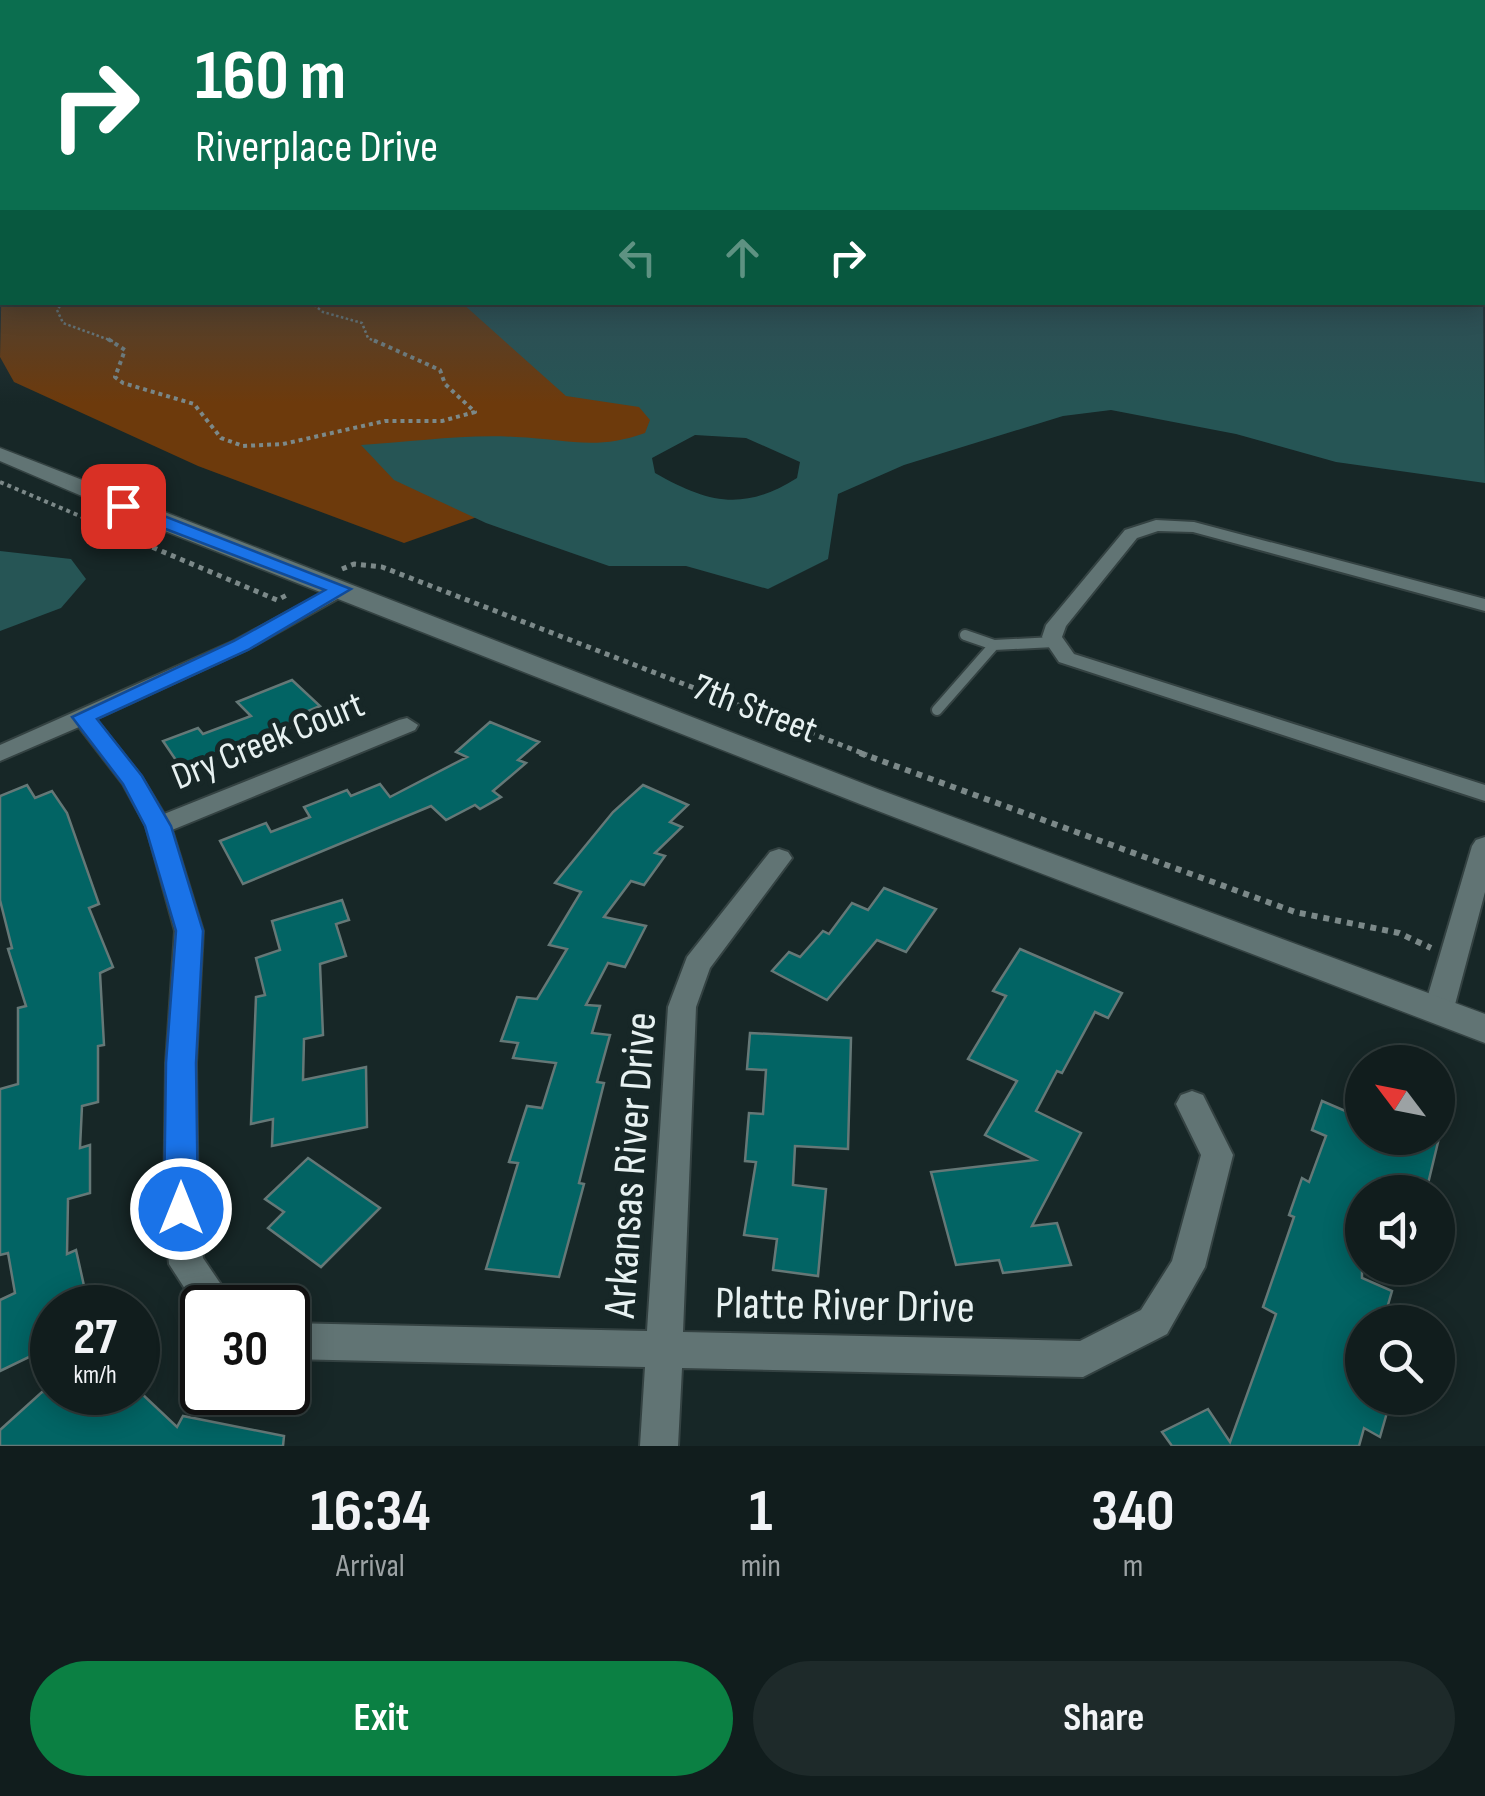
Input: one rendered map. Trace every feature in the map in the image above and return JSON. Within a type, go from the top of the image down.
[{"type":"street","name":"7th Street","points":[[0,454],[67,484],[888,804],[1485,1029]]},
{"type":"street","points":[[1485,604],[1194,527],[1156,524],[1131,534],[1056,625],[1054,642],[1066,658],[1081,665],[1485,793]]},
{"type":"street","points":[[0,754],[241,645],[329,584]]},
{"type":"street","points":[[84,717],[133,781],[158,826],[190,931],[181,1063],[181,1209],[186,1264],[202,1285]]},
{"type":"street","name":"Dry Creek Court","points":[[158,826],[407,725]]},
{"type":"street","points":[[1438,1012],[1485,846]]},
{"type":"street","name":"Arkansas River Drive","points":[[659,1446],[682,1008],[697,964],[778,858]]},
{"type":"street","name":"Platte River Drive","points":[[310,1342],[1083,1359],[1154,1322],[1188,1267],[1217,1154],[1192,1104]]},
{"type":"lane","points":[[965,635],[994,645],[1054,642]]},
{"type":"lane","points":[[937,710],[994,645]]},
{"type":"path","points":[[61,305],[57,310],[63,323],[119,343],[125,350],[115,377],[125,387],[187,400],[204,409],[216,434],[230,444],[269,445],[387,421],[458,420],[475,412],[445,384],[440,370],[368,338],[362,323],[323,312],[314,305]]},
{"type":"path","points":[[0,482],[276,600],[329,584],[354,564],[382,567],[748,712],[1296,912],[1399,934],[1453,957]]},
{"type":"shaded area","points":[[1,305],[650,305],[718,396],[564,486],[404,543],[198,466],[14,382],[0,357]]},
{"type":"water","points":[[464,305],[1483,305],[1485,483],[1336,462],[1236,434],[1111,410],[1063,416],[904,465],[838,494],[828,559],[768,589],[686,566],[609,566],[486,523],[394,480],[361,445],[497,436],[611,442],[645,433],[650,420],[639,407],[566,396]],"holes":[[[695,435],[746,438],[800,462],[797,478],[778,489],[726,500],[692,491],[655,473],[652,458]]]},
{"type":"water","points":[[0,551],[71,559],[86,579],[61,608],[0,631]]},
{"type":"building","points":[[292,680],[320,706],[292,718],[298,724],[184,772],[163,741],[198,728],[203,734],[251,716],[237,702]]},
{"type":"building","points":[[490,722],[539,742],[518,760],[526,763],[493,791],[501,797],[446,820],[431,806],[243,884],[220,841],[266,823],[271,832],[310,817],[304,807],[347,790],[351,796],[380,784],[390,797],[467,757],[456,752]]},
{"type":"building","points":[[27,785],[35,798],[52,791],[67,813],[99,904],[89,908],[113,967],[100,973],[104,1045],[98,1046],[98,1102],[82,1106],[80,1148],[90,1145],[90,1193],[68,1199],[67,1254],[76,1250],[84,1285],[30,1285],[30,1357],[0,1371],[0,1300],[15,1293],[8,1253],[0,1255],[0,1089],[18,1084],[18,1008],[26,1006],[8,949],[12,948],[0,900],[0,796]]},
{"type":"building","points":[[643,785],[688,805],[670,822],[682,827],[655,853],[665,856],[644,885],[631,881],[604,917],[646,926],[625,967],[608,963],[586,1005],[600,1006],[592,1033],[610,1035],[597,1082],[604,1083],[579,1183],[584,1184],[559,1277],[486,1269],[518,1163],[509,1162],[527,1106],[542,1108],[556,1063],[513,1058],[518,1043],[501,1041],[517,997],[537,999],[567,949],[549,945],[581,892],[555,883],[613,812]]},
{"type":"building","points":[[884,888],[936,909],[906,952],[877,940],[827,1000],[772,971],[789,952],[800,957],[823,931],[829,934],[852,903],[868,910]]},
{"type":"building","points":[[342,900],[349,920],[336,924],[346,956],[320,964],[323,1035],[304,1039],[303,1080],[366,1067],[367,1127],[272,1146],[273,1119],[251,1124],[256,997],[265,995],[256,958],[280,950],[272,921]]},
{"type":"building","points":[[1020,949],[1122,993],[1108,1018],[1095,1012],[1036,1111],[1081,1133],[1032,1226],[1057,1223],[1071,1265],[1003,1273],[999,1260],[956,1265],[931,1172],[1035,1160],[985,1135],[1017,1081],[968,1059],[1006,996],[993,991]]},
{"type":"building","points":[[750,1033],[851,1038],[848,1149],[795,1146],[793,1185],[826,1189],[818,1276],[773,1270],[777,1239],[744,1235],[756,1162],[745,1161],[749,1113],[763,1114],[766,1070],[747,1069]]},
{"type":"building","points":[[1322,1101],[1345,1111],[1345,1155],[1435,1155],[1430,1175],[1345,1175],[1345,1285],[1378,1285],[1392,1291],[1388,1305],[1345,1305],[1345,1415],[1386,1415],[1380,1437],[1364,1428],[1359,1446],[1172,1446],[1162,1432],[1208,1409],[1230,1442],[1276,1314],[1263,1307],[1294,1217],[1289,1215],[1302,1178],[1309,1182],[1326,1136],[1312,1130]]},
{"type":"building","points":[[308,1158],[380,1208],[321,1267],[268,1228],[284,1212],[265,1199]]},
{"type":"building","points":[[30,1403],[30,1415],[160,1415],[160,1411],[177,1427],[183,1416],[284,1436],[283,1446],[0,1446],[0,1430]]},
{"type":"route","points":[[123,506],[341,589],[241,645],[84,717],[133,781],[158,826],[190,931],[181,1063],[181,1209]]}]
